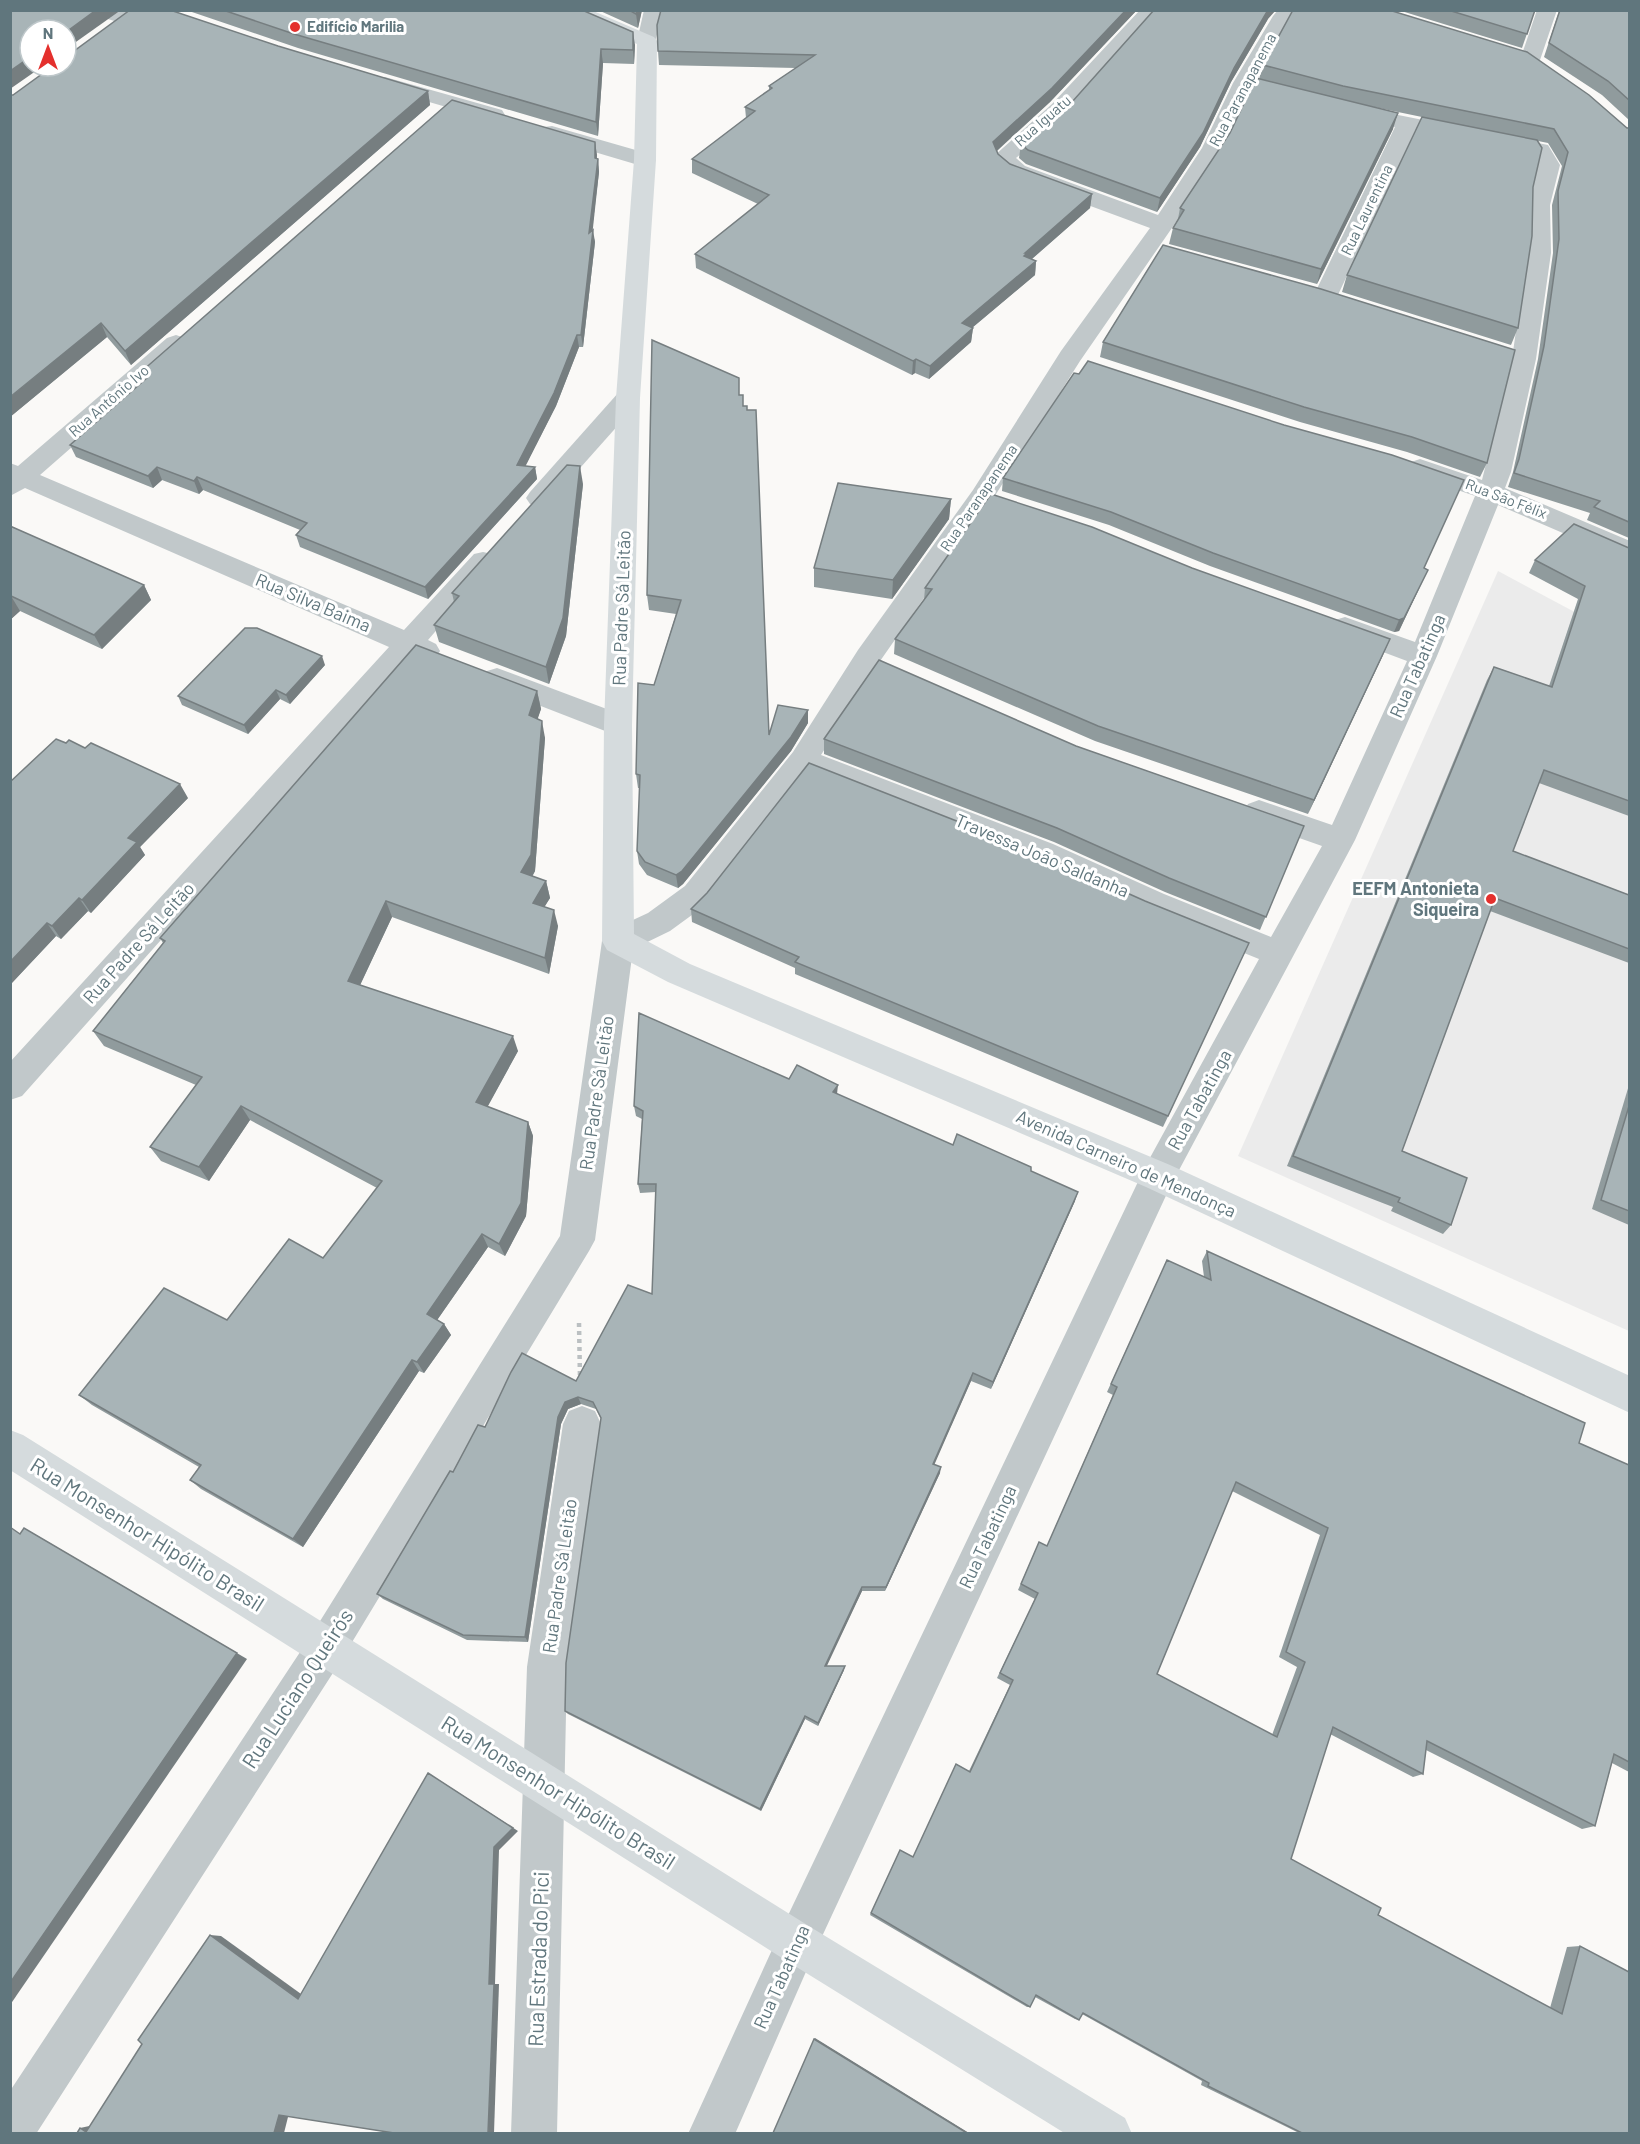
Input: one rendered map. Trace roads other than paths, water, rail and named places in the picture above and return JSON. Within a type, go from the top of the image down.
[{"type":"main road","points":[[572,10],[647,42]]},
{"type":"main road","name":"Rua Padre Sá Leitão","points":[[618,942],[618,725],[628,398],[645,160],[647,42]]},
{"type":"main road","name":"Avenida Carneiro de Mendonça","points":[[618,942],[680,973],[1158,1176],[1629,1395]]},
{"type":"main road","name":"Rua Monsenhor Hipólito Brasil","points":[[10,1448],[796,1943],[1109,2133]]},
{"type":"street","points":[[99,10],[133,15]]},
{"type":"street","points":[[647,42],[654,10]]},
{"type":"street","name":"Rua Iguatu","points":[[1152,10],[1060,109],[1005,156],[1006,161],[1017,171],[1163,225]]},
{"type":"street","name":"Rua Paranapanema","points":[[618,942],[647,931],[679,911],[696,895],[878,661],[993,499],[1081,360],[1158,250],[1163,225],[1254,86],[1280,20],[1290,10]]},
{"type":"street","points":[[1529,62],[1547,10]]},
{"type":"street","points":[[110,32],[133,15]]},
{"type":"street","points":[[370,78],[441,110],[525,124],[645,160]]},
{"type":"street","points":[[1337,108],[1408,123]]},
{"type":"street","name":"Rua Tabatinga","points":[[711,2133],[796,1943],[1158,1176],[1340,840],[1423,656],[1498,472],[1513,356],[1539,253],[1539,206],[1550,165],[1540,150],[1408,123]]},
{"type":"street","name":"Rua Laurentina","points":[[1325,298],[1408,123]]},
{"type":"street","name":"Rua Antônio Ivo","points":[[14,478],[188,331]]},
{"type":"street","name":"Rua Padre Sá Leitão","points":[[10,1086],[628,398]]},
{"type":"street","name":"Rua São Félix","points":[[1396,460],[1491,492],[1592,534],[1629,553]]},
{"type":"street","name":"Rua Silva Baima","points":[[14,478],[408,644],[618,725]]},
{"type":"street","points":[[1322,619],[1423,656]]},
{"type":"street","name":"Travessa João Saldanha","points":[[803,760],[1042,853],[1153,903],[1280,954]]},
{"type":"street","points":[[1229,801],[1340,840]]},
{"type":"street","name":"Rua Padre Sá Leitão","points":[[577,1240],[618,942]]},
{"type":"street","name":"Rua Luciano Queirós","points":[[10,2132],[326,1648],[577,1240]]},
{"type":"street","name":"Rua Padre Sá Leitão","points":[[545,1785],[547,1667],[582,1424]]},
{"type":"street","name":"Rua Estrada do Pici","points":[[534,2133],[545,1785]]},
{"type":"place","name":"Edifício Marilia","points":[[295,27]]},
{"type":"place","name":"EEFM Antonieta Siqueira","points":[[1491,899]]}]
